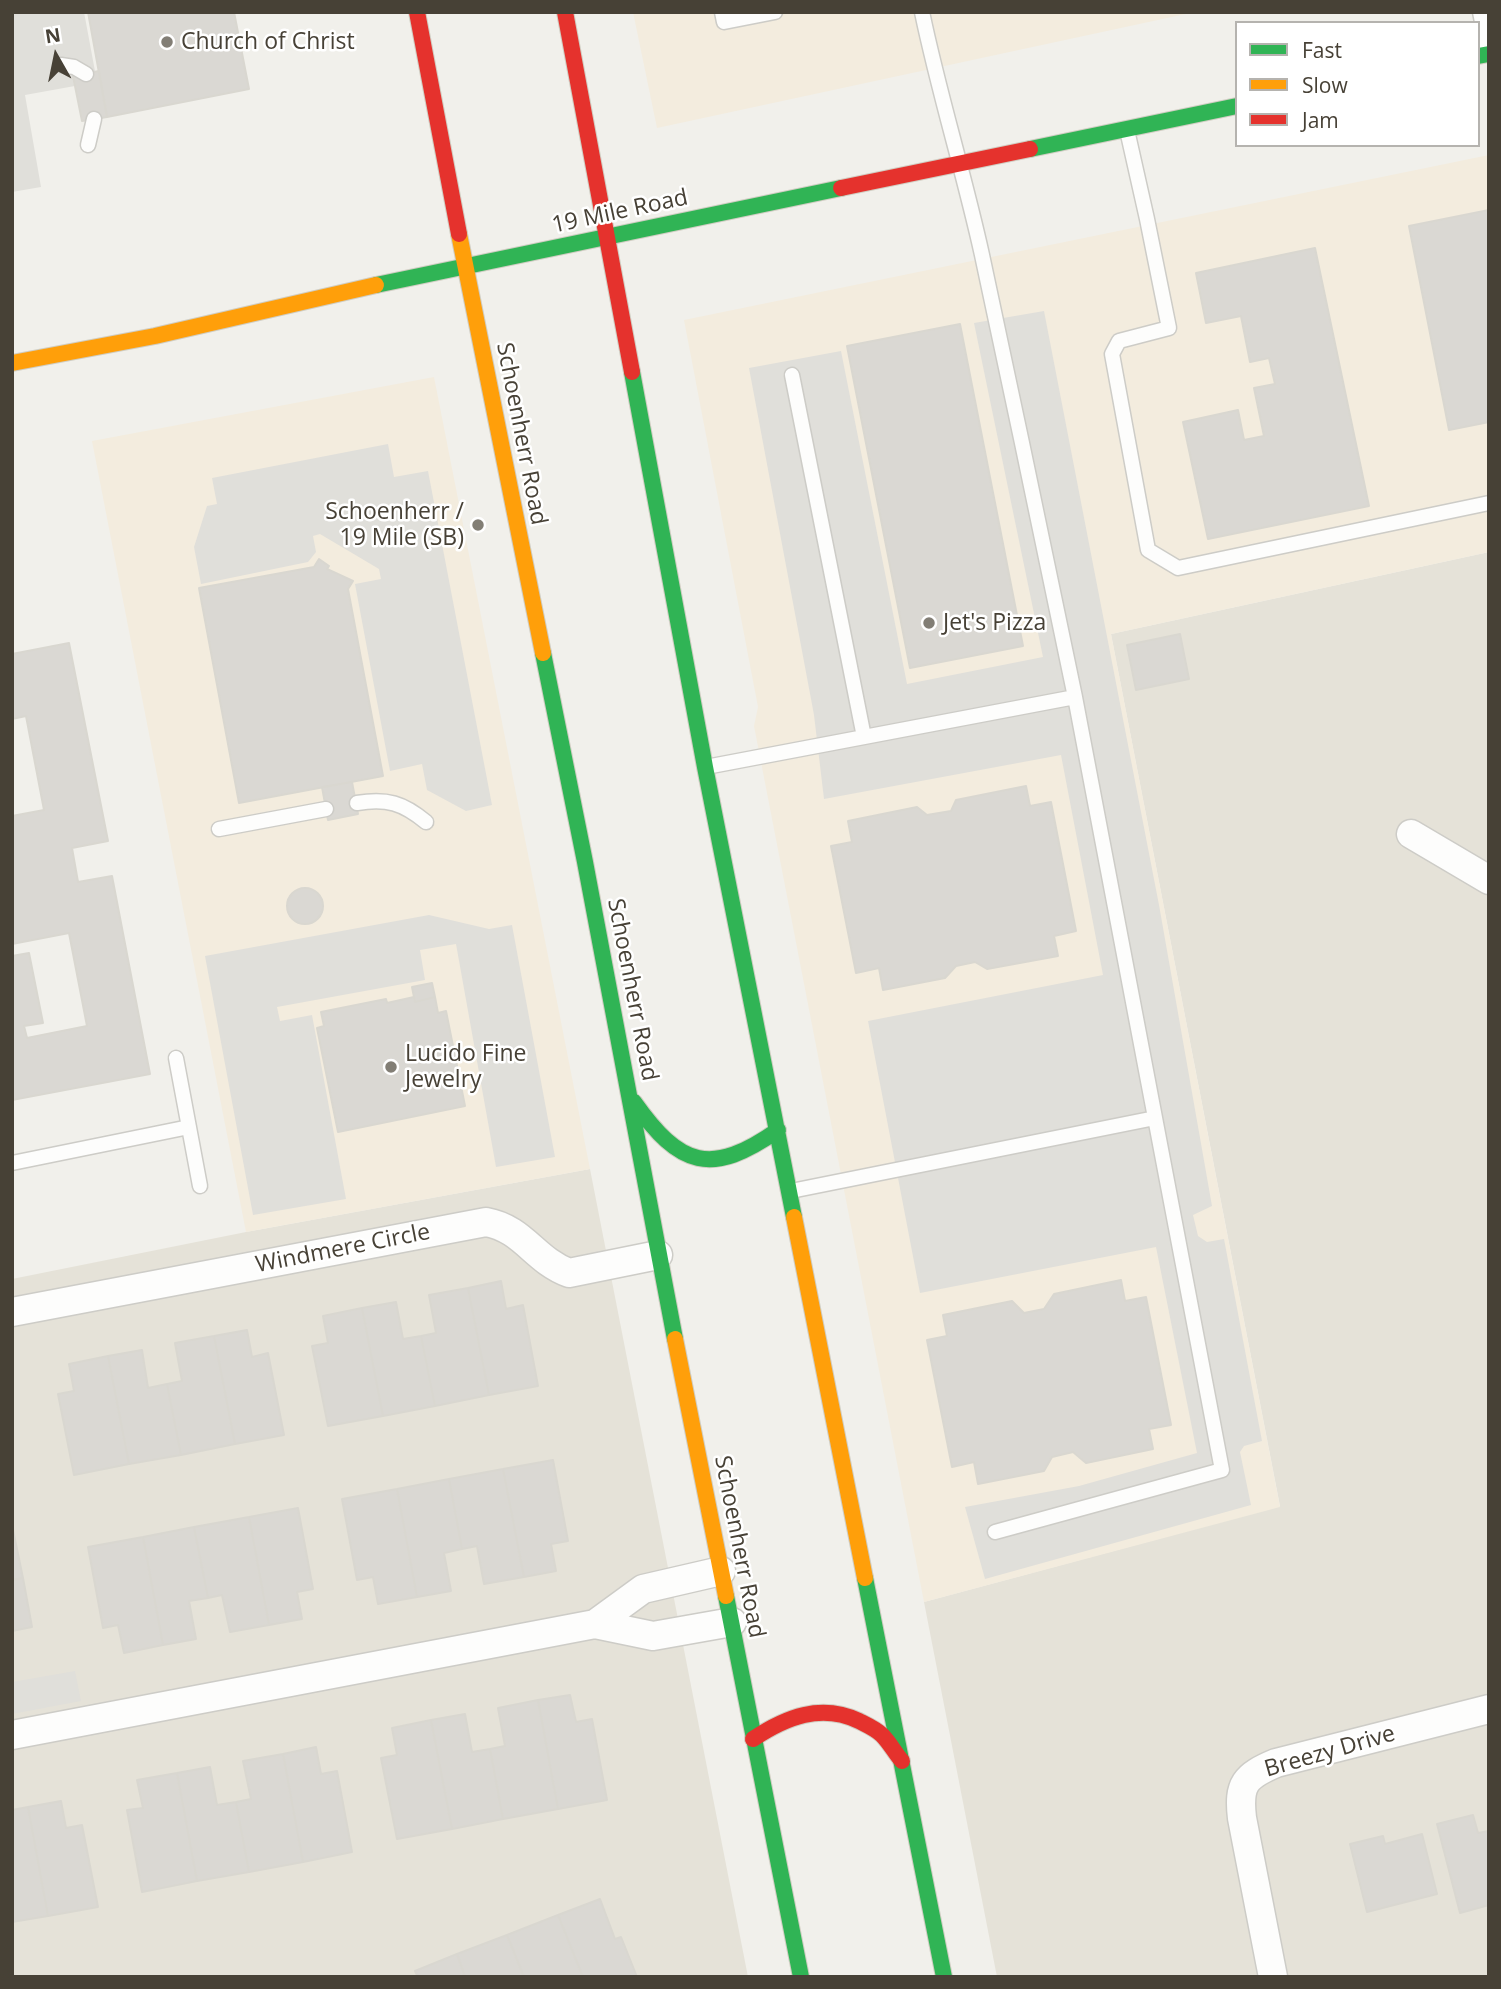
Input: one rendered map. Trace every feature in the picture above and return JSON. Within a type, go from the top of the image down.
[{"type":"main road","name":"Schoenherr Road","points":[[416,12],[801,1977]]},
{"type":"main road","points":[[565,12],[705,767],[944,1977]]},
{"type":"main road","name":"19 Mile Road","points":[[12,363],[155,336],[465,267],[1235,106]]},
{"type":"main road","points":[[629,1094],[647,1123],[664,1141],[696,1159],[717,1161],[741,1156],[778,1130]]},
{"type":"main road","points":[[753,1739],[790,1717],[807,1712],[828,1712],[864,1723],[881,1735],[902,1761]]},
{"type":"street","points":[[1410,834],[1489,880]]},
{"type":"street","name":"Windmere Circle","points":[[12,1312],[486,1222],[502,1225],[519,1236],[555,1268],[569,1272],[658,1255]]},
{"type":"street","points":[[594,1624],[643,1589],[721,1572]]},
{"type":"street","points":[[12,1735],[594,1624],[653,1636],[732,1622]]},
{"type":"street","name":"Breezy Drive","points":[[1273,1977],[1242,1818],[1240,1802],[1243,1783],[1256,1772],[1276,1763],[1489,1709]]},
{"type":"lane","points":[[722,12],[724,22],[775,12]]},
{"type":"lane","points":[[922,12],[936,81],[982,254],[1075,697],[1222,1470],[995,1532]]},
{"type":"lane","points":[[1480,12],[1489,54]]},
{"type":"lane","points":[[61,65],[74,67],[86,74]]},
{"type":"lane","points":[[88,145],[94,119]]},
{"type":"lane","points":[[1126,129],[1169,328],[1119,341],[1112,354],[1148,550],[1178,568],[1489,503]]},
{"type":"lane","points":[[792,375],[864,737]]},
{"type":"lane","points":[[705,767],[1075,697]]},
{"type":"lane","points":[[357,803],[388,801],[407,807],[426,822]]},
{"type":"lane","points":[[219,829],[326,809]]},
{"type":"lane","points":[[176,1058],[200,1186]]},
{"type":"lane","points":[[789,1191],[1155,1118]]},
{"type":"lane","points":[[12,1163],[189,1127]]},
{"type":"shaded area","points":[[12,12],[84,12],[97,82],[25,95],[41,187],[12,192]]},
{"type":"shaded area","points":[[633,12],[1195,12],[657,128]]},
{"type":"shaded area","points":[[1489,155],[1489,552],[1111,634],[1280,1507],[924,1602],[754,726],[758,707],[684,320]]},
{"type":"shaded area","points":[[1044,311],[1159,905],[1212,1206],[1193,1215],[1198,1236],[1207,1242],[1224,1239],[1262,1441],[1244,1446],[1240,1452],[1251,1505],[985,1579],[965,1507],[1079,1486],[1197,1453],[1156,1247],[920,1293],[868,1021],[1103,975],[1061,755],[824,799],[814,715],[749,368],[841,351],[907,684],[1043,657],[974,323]]},
{"type":"shaded area","points":[[434,377],[590,1169],[246,1232],[92,441]]},
{"type":"shaded area","points":[[388,444],[394,477],[428,471],[492,805],[466,811],[427,790],[422,764],[390,771],[355,584],[381,579],[379,569],[320,534],[313,536],[316,552],[308,562],[201,584],[194,547],[207,506],[217,504],[212,478]]},
{"type":"shaded area","points":[[1489,552],[1489,1977],[997,1977],[924,1602],[1280,1506],[1111,634]]},
{"type":"shaded area","points":[[429,915],[489,929],[512,925],[555,1157],[496,1167],[456,944],[420,950],[425,980],[277,1007],[280,1021],[312,1015],[346,1199],[253,1215],[205,956]]},
{"type":"shaded area","points":[[590,1169],[748,1977],[12,1977],[12,1279],[246,1232]]},
{"type":"shaded area","points":[[75,1671],[81,1701],[12,1714],[12,1682]]},
{"type":"building","name":"Church of Christ","points":[[88,12],[234,12],[249,89],[107,117]]},
{"type":"building","points":[[99,71],[107,117],[82,121],[73,76]]},
{"type":"building","points":[[1489,210],[1489,422],[1449,430],[1409,226]]},
{"type":"building","points":[[1315,248],[1369,506],[1208,539],[1183,422],[1238,410],[1244,440],[1264,436],[1254,388],[1275,384],[1269,358],[1250,362],[1241,316],[1206,323],[1196,273]]},
{"type":"building","points":[[960,324],[1023,646],[910,668],[847,346]]},
{"type":"building","points":[[319,559],[329,566],[327,569],[353,581],[348,589],[383,776],[239,803],[199,588],[314,567]]},
{"type":"building","points":[[1180,634],[1189,679],[1136,690],[1127,645]]},
{"type":"building","points":[[69,643],[108,841],[72,848],[78,882],[112,876],[150,1074],[12,1100],[12,956],[29,953],[43,1023],[24,1026],[27,1038],[87,1026],[69,933],[12,944],[12,816],[44,810],[26,716],[12,719],[12,654]]},
{"type":"building","points":[[352,782],[358,814],[328,820],[322,787]]},
{"type":"building","points":[[1026,786],[1030,806],[1051,802],[1076,931],[1054,936],[1058,956],[987,969],[975,962],[956,966],[945,978],[883,990],[879,968],[856,973],[831,846],[852,842],[848,821],[917,807],[927,815],[951,811],[956,800]]},
{"type":"building","points":[[305,888],[318,893],[323,906],[318,919],[305,924],[292,919],[287,906],[292,893]]},
{"type":"building","points":[[432,983],[435,997],[415,1002],[412,987]]},
{"type":"building","name":"Lucido Fine Jewelry","points":[[414,997],[415,1002],[435,997],[438,1013],[446,1011],[465,1106],[338,1132],[317,1028],[324,1026],[321,1012],[386,999],[387,1003]]},
{"type":"building","points":[[1121,1280],[1125,1301],[1146,1297],[1171,1425],[1149,1429],[1153,1449],[1086,1463],[1073,1452],[1052,1457],[1044,1471],[978,1484],[974,1462],[952,1467],[927,1340],[947,1336],[943,1315],[1012,1301],[1024,1313],[1044,1309],[1054,1294]]},
{"type":"building","points":[[501,1281],[506,1309],[523,1305],[538,1386],[489,1395],[468,1288]]},
{"type":"building","points":[[468,1288],[489,1395],[435,1406],[421,1336],[436,1333],[429,1295]]},
{"type":"building","points":[[396,1302],[403,1339],[421,1336],[435,1406],[383,1416],[362,1308]]},
{"type":"building","points":[[362,1308],[383,1416],[328,1426],[312,1346],[328,1343],[323,1316]]},
{"type":"building","points":[[247,1330],[252,1357],[268,1353],[284,1435],[235,1444],[214,1336]]},
{"type":"building","points":[[214,1336],[235,1444],[181,1455],[167,1384],[182,1381],[175,1343]]},
{"type":"building","points":[[142,1350],[148,1388],[167,1384],[181,1455],[129,1464],[108,1356]]},
{"type":"building","points":[[108,1356],[129,1464],[74,1475],[58,1394],[74,1391],[69,1364]]},
{"type":"building","points":[[553,1460],[568,1541],[551,1544],[556,1571],[524,1577],[503,1469]]},
{"type":"building","points":[[503,1469],[524,1577],[484,1584],[477,1546],[462,1549],[449,1479]]},
{"type":"building","points":[[449,1479],[462,1549],[444,1553],[451,1591],[417,1597],[397,1489]]},
{"type":"building","points":[[397,1489],[417,1597],[378,1604],[373,1577],[357,1580],[342,1499]]},
{"type":"building","points":[[298,1508],[313,1589],[297,1592],[302,1619],[269,1625],[249,1517]]},
{"type":"building","points":[[249,1517],[269,1625],[230,1632],[222,1595],[208,1598],[194,1527]]},
{"type":"building","points":[[12,1525],[23,1578],[12,1580]]},
{"type":"building","points":[[194,1527],[208,1598],[189,1601],[196,1639],[163,1645],[143,1537]]},
{"type":"building","points":[[143,1537],[163,1645],[124,1653],[118,1625],[103,1628],[88,1547]]},
{"type":"building","points":[[23,1578],[32,1627],[12,1631],[12,1580]]},
{"type":"building","points":[[570,1695],[576,1722],[592,1719],[607,1800],[558,1809],[538,1700]]},
{"type":"building","points":[[538,1700],[558,1809],[503,1819],[490,1749],[505,1746],[498,1708]]},
{"type":"building","points":[[465,1714],[472,1752],[490,1749],[503,1819],[452,1829],[431,1720]]},
{"type":"building","points":[[431,1720],[452,1829],[397,1839],[381,1758],[397,1755],[392,1728]]},
{"type":"building","points":[[316,1747],[321,1774],[337,1771],[352,1852],[303,1862],[283,1754]]},
{"type":"building","points":[[283,1754],[303,1862],[249,1872],[236,1802],[251,1799],[243,1761]]},
{"type":"building","points":[[210,1767],[217,1805],[236,1802],[249,1872],[197,1881],[177,1773]]},
{"type":"building","points":[[177,1773],[197,1881],[142,1892],[127,1810],[143,1808],[137,1780]]},
{"type":"building","points":[[61,1801],[66,1828],[82,1825],[98,1907],[48,1916],[28,1807]]},
{"type":"building","points":[[28,1807],[48,1916],[12,1922],[12,1810]]},
{"type":"building","points":[[1473,1815],[1478,1833],[1489,1831],[1489,1905],[1460,1913],[1437,1824]]},
{"type":"building","points":[[1422,1834],[1437,1894],[1367,1912],[1350,1844],[1383,1836],[1385,1844]]},
{"type":"building","points":[[600,1899],[615,1939],[621,1937],[637,1977],[583,1977],[558,1915]]},
{"type":"building","points":[[558,1915],[583,1977],[524,1977],[507,1935]]},
{"type":"building","points":[[507,1935],[524,1977],[465,1977],[457,1954]]},
{"type":"building","points":[[457,1954],[465,1977],[418,1977],[415,1971]]},
{"type":"traffic: fast","points":[[1480,56],[1489,54]]},
{"type":"traffic: fast","points":[[1030,149],[1235,106]]},
{"type":"traffic: fast","points":[[376,285],[841,188]]},
{"type":"traffic: fast","points":[[632,372],[705,767],[794,1217]]},
{"type":"traffic: fast","points":[[543,653],[675,1339]]},
{"type":"traffic: fast","points":[[634,1102],[666,1140],[682,1152],[698,1158],[715,1159],[734,1155],[778,1130]]},
{"type":"traffic: fast","points":[[865,1578],[944,1977]]},
{"type":"traffic: fast","points":[[726,1596],[801,1977]]},
{"type":"traffic: slow","points":[[459,234],[543,653]]},
{"type":"traffic: slow","points":[[12,363],[155,336],[376,285]]},
{"type":"traffic: slow","points":[[794,1217],[865,1578]]},
{"type":"traffic: slow","points":[[675,1339],[726,1596]]},
{"type":"traffic: jam","points":[[417,12],[459,234]]},
{"type":"traffic: jam","points":[[565,12],[632,372]]},
{"type":"traffic: jam","points":[[841,188],[1030,149]]},
{"type":"traffic: jam","points":[[753,1739],[791,1719],[831,1713],[859,1721],[877,1731],[902,1761]]},
{"type":"place","name":"Church of Christ","points":[[167,42]]},
{"type":"place","name":"Schoenherr / 19 Mile (SB)","points":[[478,525]]},
{"type":"place","name":"Jet's Pizza","points":[[929,623]]},
{"type":"place","name":"Lucido Fine Jewelry","points":[[391,1067]]}]
